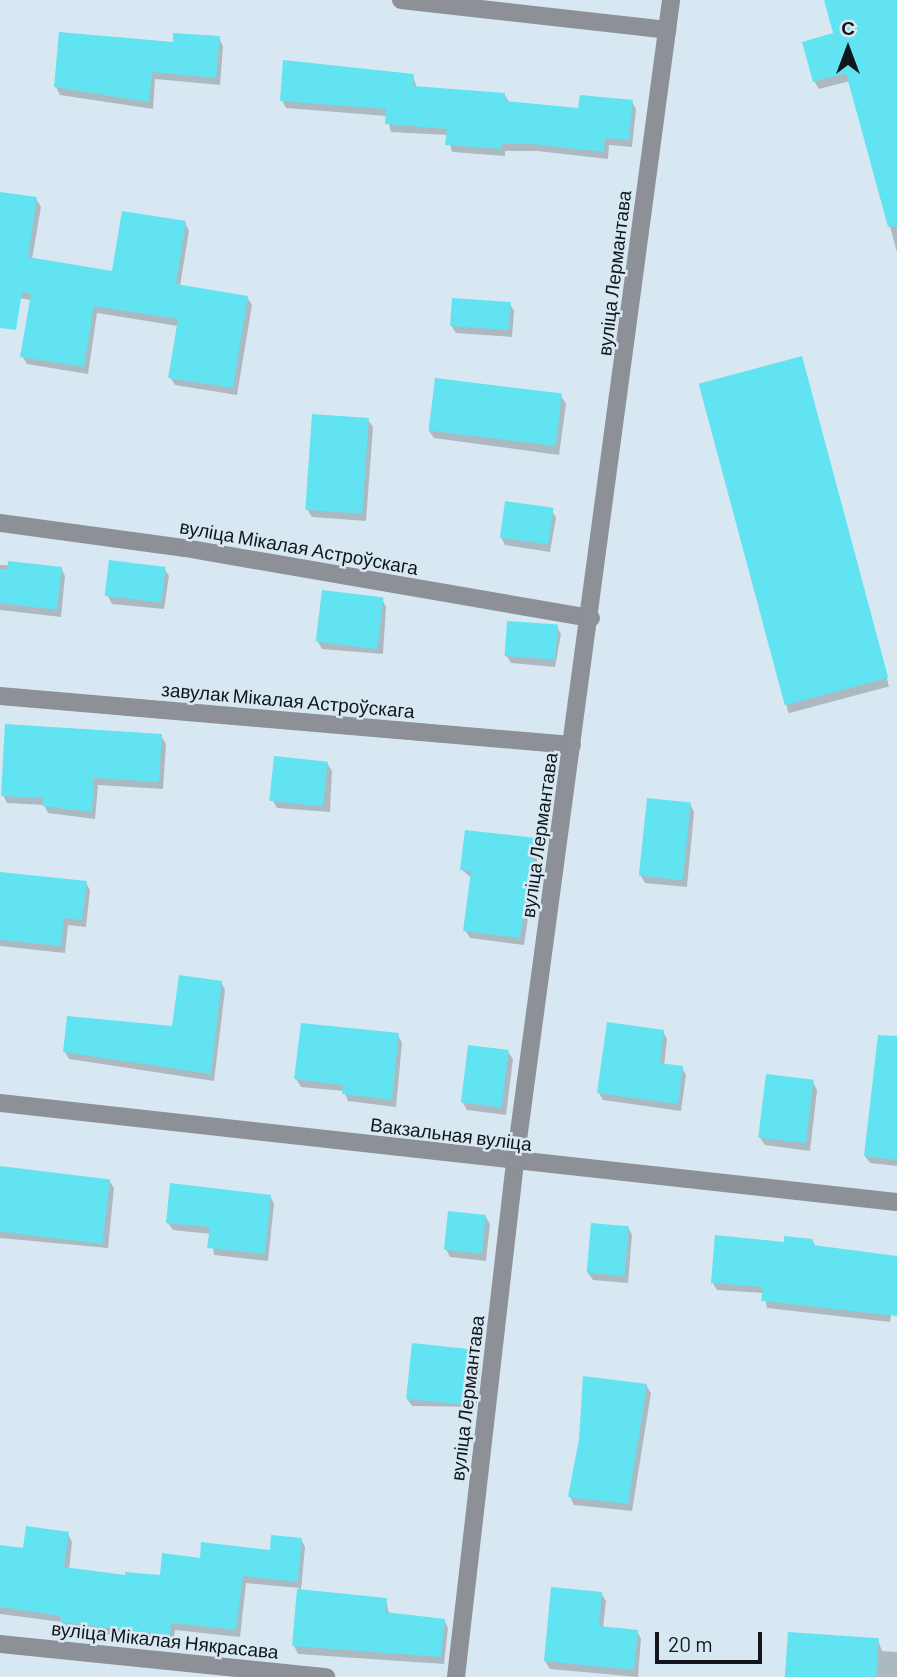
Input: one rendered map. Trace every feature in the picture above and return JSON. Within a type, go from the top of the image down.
[{"type":"street","points":[[401,0],[667,30]]},
{"type":"street","name":"вуліца Лермантава","points":[[456,1677],[515,1163],[591,618],[671,0]]},
{"type":"street","name":"вуліца Мікалая Астроўскага","points":[[0,523],[185,548],[591,618]]},
{"type":"street","name":"завулак Мікалая Астроўскага","points":[[0,696],[572,745]]},
{"type":"street","name":"Вакзальная вуліца","points":[[0,1103],[515,1163],[897,1202]]},
{"type":"street","name":"вуліца Мікалая Някрасава","points":[[0,1644],[326,1677]]},
{"type":"building","points":[[824,0],[897,0],[897,226],[888,227],[846,73],[813,82],[802,42],[833,33]]},
{"type":"building","points":[[59,32],[173,42],[173,33],[220,36],[216,78],[152,72],[149,102],[54,87]]},
{"type":"building","points":[[283,60],[414,74],[413,86],[505,93],[505,101],[578,108],[580,95],[633,100],[629,140],[605,138],[604,152],[531,144],[502,144],[501,149],[445,145],[447,129],[385,124],[386,109],[280,101]]},
{"type":"building","points":[[0,192],[37,197],[28,257],[112,271],[122,211],[186,221],[176,284],[248,296],[233,388],[168,378],[178,319],[94,306],[84,367],[20,357],[31,294],[22,292],[16,330],[0,328]]},
{"type":"building","points":[[452,298],[511,302],[509,330],[450,326]]},
{"type":"building","points":[[802,356],[888,678],[785,705],[699,384]]},
{"type":"building","points":[[435,378],[562,394],[556,446],[429,431]]},
{"type":"building","points":[[312,414],[369,418],[362,514],[305,510]]},
{"type":"building","points":[[505,501],[554,508],[548,544],[500,538]]},
{"type":"building","points":[[109,560],[166,567],[161,603],[105,596]]},
{"type":"building","points":[[8,561],[62,567],[57,610],[0,603],[0,569],[7,570]]},
{"type":"building","points":[[322,590],[384,598],[377,649],[316,642]]},
{"type":"building","points":[[507,621],[558,625],[555,659],[505,656]]},
{"type":"building","points":[[5,724],[162,734],[159,782],[94,778],[92,812],[42,806],[43,798],[1,796]]},
{"type":"building","points":[[274,756],[328,762],[323,806],[269,801]]},
{"type":"building","points":[[647,798],[691,803],[683,880],[639,876]]},
{"type":"building","points":[[465,830],[536,838],[520,938],[463,931],[471,871],[460,870]]},
{"type":"building","points":[[0,872],[87,881],[82,920],[64,918],[61,946],[0,940]]},
{"type":"building","points":[[179,975],[222,981],[211,1074],[63,1052],[67,1016],[172,1026]]},
{"type":"building","points":[[607,1022],[664,1030],[660,1063],[683,1066],[678,1104],[597,1093]]},
{"type":"building","points":[[301,1023],[399,1033],[392,1100],[342,1094],[343,1085],[294,1079]]},
{"type":"building","points":[[878,1035],[897,1036],[897,1160],[864,1156]]},
{"type":"building","points":[[468,1045],[509,1050],[502,1108],[461,1103]]},
{"type":"building","points":[[766,1074],[814,1080],[806,1143],[758,1138]]},
{"type":"building","points":[[0,1166],[110,1180],[102,1244],[0,1231]]},
{"type":"building","points":[[170,1183],[271,1195],[265,1254],[207,1248],[210,1227],[166,1223]]},
{"type":"building","points":[[448,1211],[486,1215],[482,1254],[444,1250]]},
{"type":"building","points":[[591,1223],[629,1226],[624,1276],[587,1273]]},
{"type":"building","points":[[715,1235],[784,1242],[784,1236],[813,1239],[813,1245],[897,1256],[897,1316],[761,1301],[763,1287],[711,1283]]},
{"type":"building","points":[[412,1343],[478,1350],[472,1406],[406,1399]]},
{"type":"building","points":[[583,1376],[647,1384],[628,1504],[568,1497],[579,1439]]},
{"type":"building","points":[[26,1526],[69,1532],[64,1567],[125,1575],[125,1572],[160,1575],[162,1553],[200,1558],[201,1542],[270,1550],[271,1535],[302,1538],[298,1582],[243,1576],[236,1630],[171,1623],[170,1635],[60,1622],[61,1616],[0,1607],[0,1545],[23,1548]]},
{"type":"building","points":[[551,1587],[602,1592],[599,1626],[638,1630],[634,1670],[544,1661]]},
{"type":"building","points":[[297,1589],[387,1598],[385,1612],[445,1619],[441,1657],[292,1646]]},
{"type":"building","points":[[788,1632],[879,1638],[876,1677],[785,1677]]}]
